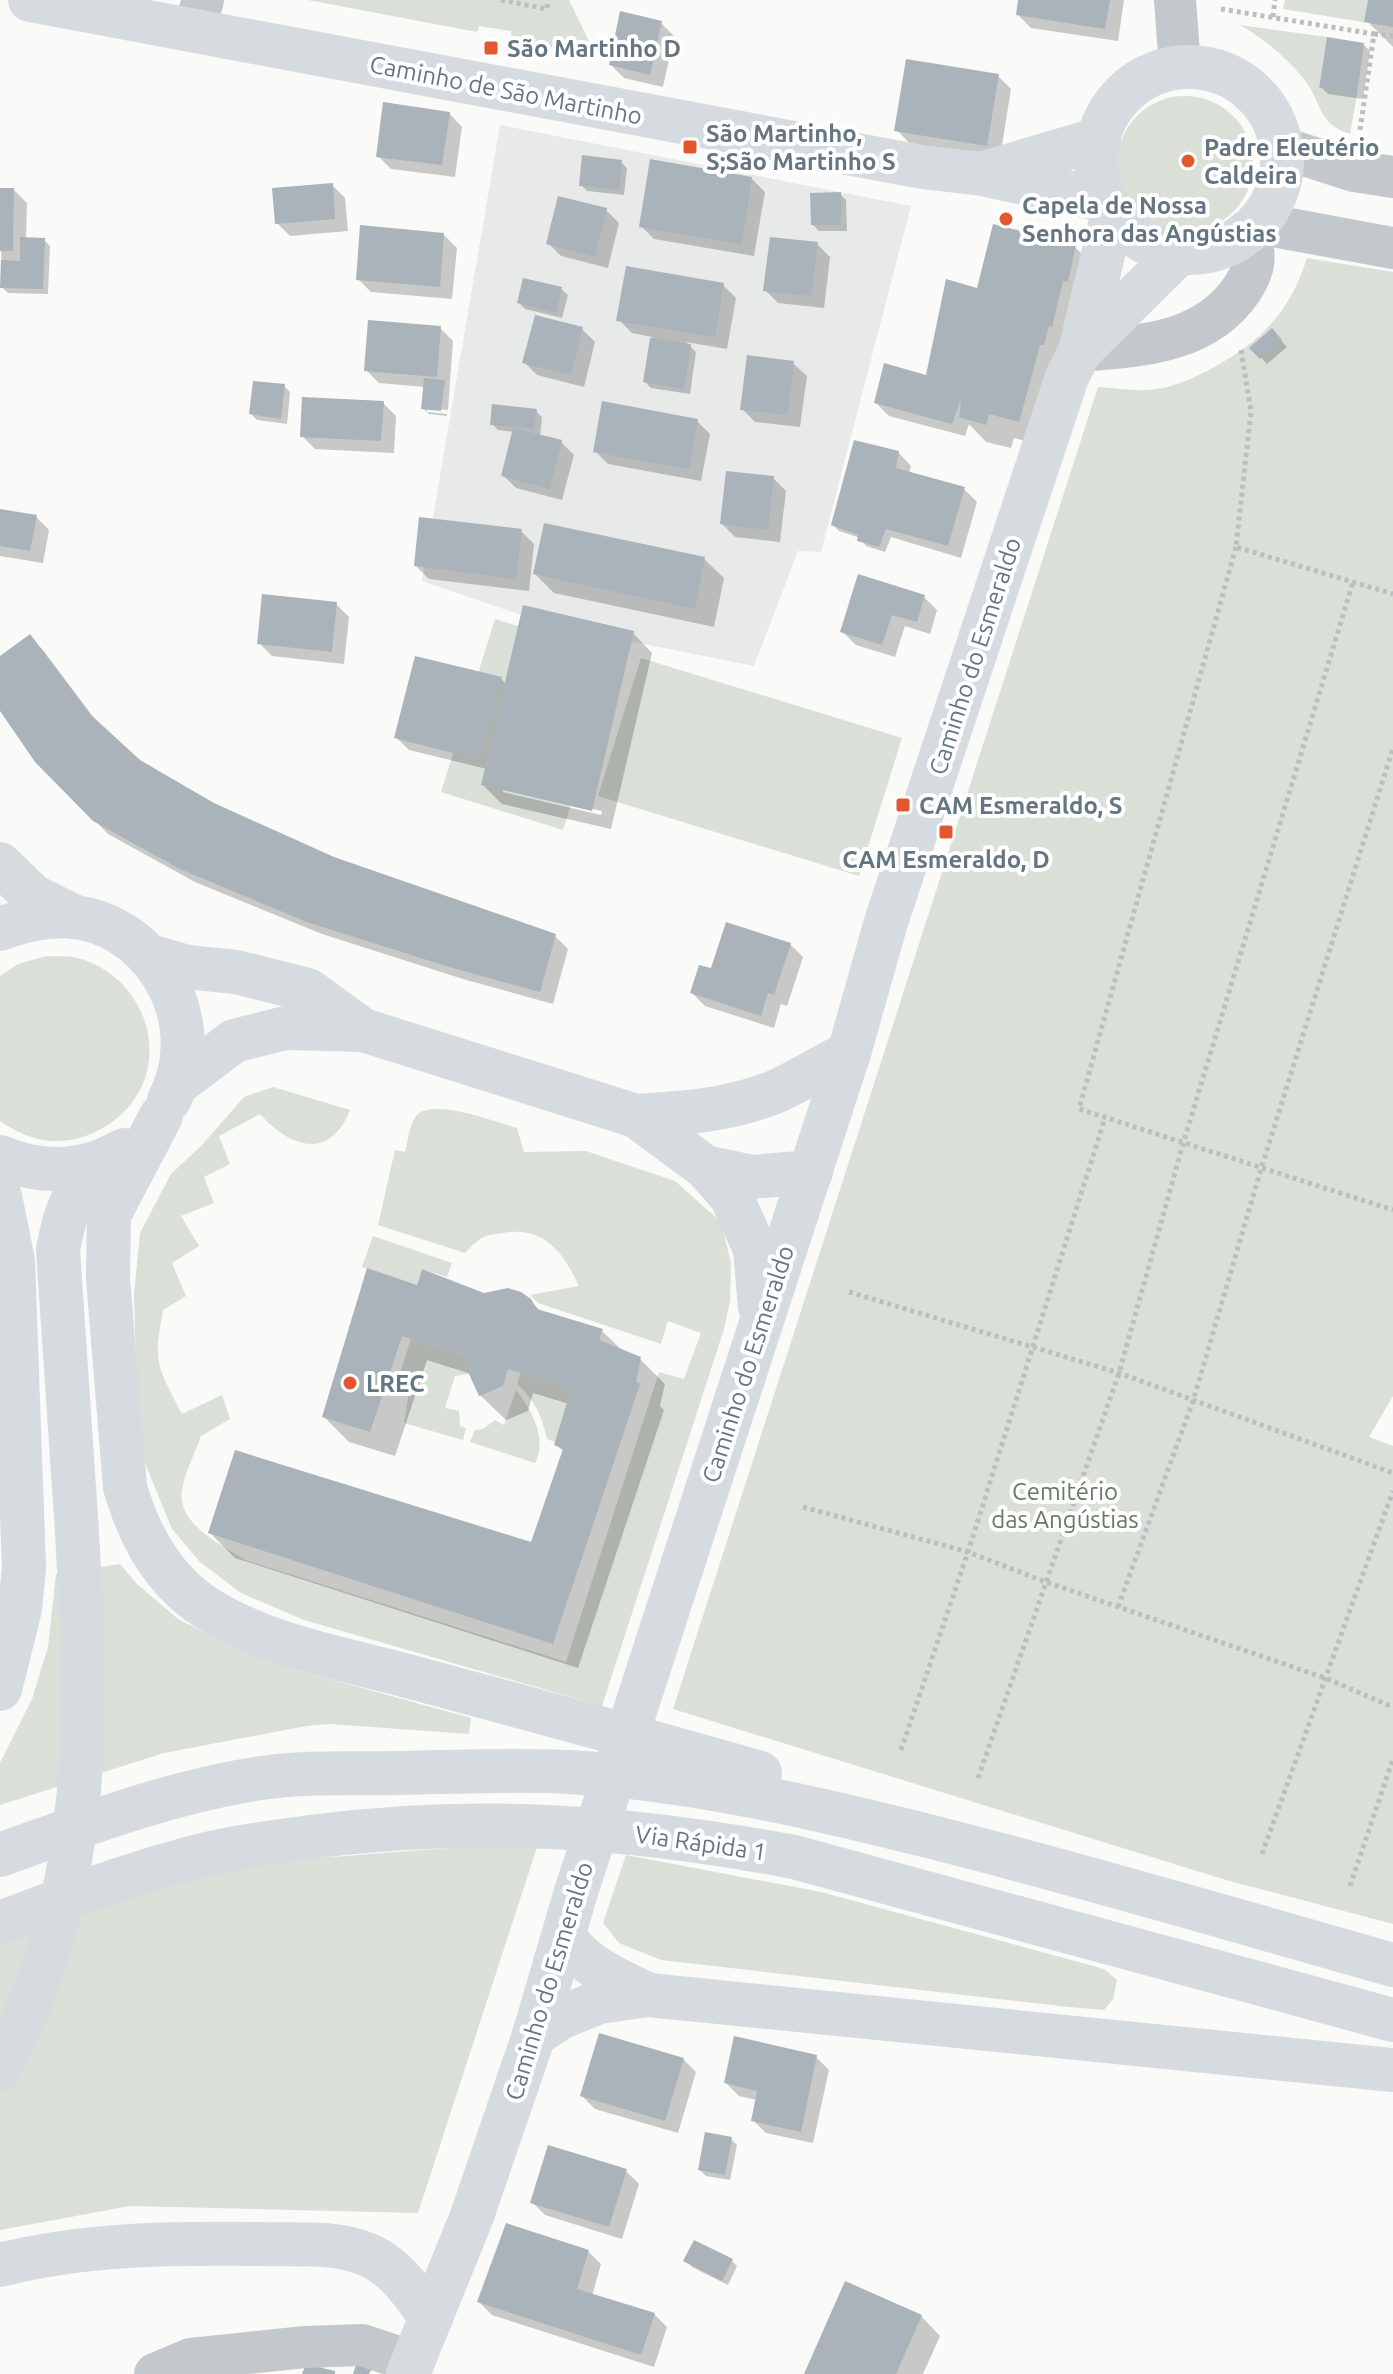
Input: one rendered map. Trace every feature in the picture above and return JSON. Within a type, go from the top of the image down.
[{"type":"main road","name":"Caminho de São Martinho","points":[[30,0],[198,16],[922,167],[982,174],[1108,209]]},
{"type":"main road","points":[[1180,67],[1206,68],[1231,77],[1252,92],[1269,112],[1283,148],[1282,173],[1267,212],[1250,230],[1211,249],[1181,251],[1133,236],[1108,209],[1096,162],[1099,139],[1109,113],[1127,91],[1152,75],[1180,67]]},
{"type":"main road","name":"Caminho de São Martinho","points":[[982,174],[1099,139]]},
{"type":"main road","name":"Caminho do Esmeraldo","points":[[410,2368],[472,2216],[534,2035],[576,1892],[849,1053],[891,906],[1067,377],[1080,351],[1108,209]]},
{"type":"main road","name":"Caminho do Esmeraldo","points":[[1080,351],[1181,251]]},
{"type":"main road","points":[[0,864],[33,896],[75,917]]},
{"type":"main road","points":[[0,929],[38,917],[75,917],[97,922],[116,931],[149,956],[161,970],[179,1006],[184,1045],[169,1100],[109,1215],[108,1279],[125,1487],[133,1516],[146,1543],[163,1569],[183,1590],[206,1608],[282,1642],[847,1798],[978,1849]]},
{"type":"main road","points":[[149,956],[187,967],[236,972],[308,990],[363,1030]]},
{"type":"main road","points":[[0,2068],[40,1983],[56,1931],[74,1846],[84,1748],[81,1599],[58,1250],[64,1219],[77,1189],[107,1160],[137,1141],[169,1100],[234,1041],[285,1028],[363,1030],[636,1116],[705,1167],[731,1196],[755,1249],[760,1285],[760,1329]]},
{"type":"main road","points":[[636,1116],[709,1111],[740,1103],[778,1090],[849,1053]]},
{"type":"main road","points":[[0,1157],[28,1167],[55,1170],[82,1168],[107,1160]]},
{"type":"main road","points":[[705,1167],[752,1177],[811,1172]]},
{"type":"main road","points":[[0,1196],[13,1261],[24,1526],[20,1609],[0,1689]]},
{"type":"main road","points":[[0,1855],[132,1808],[261,1778],[302,1773],[572,1772],[680,1784],[774,1799],[978,1849],[1393,1965]]},
{"type":"main road","name":"Via Rápida 1","points":[[0,1923],[90,1888],[187,1859],[267,1843],[348,1832],[430,1826],[511,1824],[606,1829],[701,1840],[794,1857],[1393,2020]]},
{"type":"main road","points":[[565,1937],[574,1951],[597,1968],[649,1995]]},
{"type":"main road","points":[[534,2035],[560,2018],[599,2002],[649,1995],[1393,2070]]},
{"type":"main road","points":[[0,2265],[58,2253],[155,2243],[336,2246],[364,2253],[395,2272],[431,2318]]},
{"type":"street","points":[[1175,0],[1180,67]]},
{"type":"street","points":[[1283,148],[1354,171],[1393,177]]},
{"type":"street","points":[[1080,351],[1147,345],[1175,339],[1205,325],[1238,294],[1251,275],[1255,263],[1250,230],[1273,226],[1393,248]]},
{"type":"street","points":[[155,2374],[191,2359],[305,2347],[362,2345],[410,2368]]},
{"type":"path","points":[[501,0],[547,9],[548,0]]},
{"type":"path","points":[[1273,17],[1275,0]]},
{"type":"path","points":[[1221,9],[1393,36]]},
{"type":"path","points":[[1359,133],[1374,34]]},
{"type":"path","points":[[1234,341],[1242,352],[1251,411],[1236,547],[1079,1109],[1393,1210]]},
{"type":"path","points":[[1236,547],[1393,594]]},
{"type":"path","points":[[978,1778],[1119,1373],[1183,1144],[1353,582]]},
{"type":"path","points":[[1118,1607],[1193,1401],[1261,1169],[1393,748]]},
{"type":"path","points":[[901,1750],[968,1552],[1105,1118]]},
{"type":"path","points":[[849,1292],[1119,1373],[1393,1473]]},
{"type":"path","points":[[1262,1854],[1393,1491]]},
{"type":"path","points":[[803,1507],[968,1552],[1325,1678],[1393,1707]]},
{"type":"path","points":[[1350,1886],[1393,1759]]},
{"type":"shaded area","points":[[500,125],[911,206],[821,552],[798,551],[754,666],[550,625],[422,581]]},
{"type":"green space","points":[[308,0],[569,0],[596,56],[512,40],[511,31],[479,26],[477,32]]},
{"type":"green space","points":[[1285,0],[1393,0],[1393,27],[1283,9]]},
{"type":"green space","points":[[1240,25],[1327,37],[1319,88],[1357,94],[1350,134],[1325,118],[1309,87],[1289,62]]},
{"type":"green space","points":[[1185,96],[1211,101],[1233,116],[1248,138],[1253,164],[1248,190],[1233,212],[1211,227],[1185,232],[1159,227],[1137,212],[1122,190],[1117,164],[1122,138],[1137,116],[1159,101]]},
{"type":"green space","name":"Cemitério das Angústias","points":[[1307,258],[1393,272],[1393,1396],[1369,1437],[1393,1446],[1393,1924],[1226,1880],[673,1709],[1098,387],[1163,388],[1193,378],[1242,350],[1281,311],[1300,278]]},
{"type":"green space","points":[[495,619],[618,657],[563,830],[441,792]]},
{"type":"green space","points":[[641,658],[902,738],[859,876],[598,796]]},
{"type":"green space","points":[[46,956],[77,958],[95,964],[110,974],[135,1000],[148,1034],[147,1071],[134,1100],[124,1112],[97,1131],[67,1141],[37,1139],[0,1121],[0,976],[18,964]]},
{"type":"green space","points":[[273,1087],[350,1110],[342,1126],[321,1143],[296,1141],[272,1126],[260,1114],[219,1136],[230,1164],[204,1177],[214,1203],[181,1216],[199,1246],[172,1263],[186,1296],[163,1310],[158,1343],[159,1364],[182,1414],[222,1395],[230,1419],[201,1436],[182,1490],[186,1513],[213,1540],[245,1560],[566,1662],[659,1372],[684,1379],[701,1333],[668,1321],[661,1344],[538,1303],[530,1295],[579,1286],[559,1252],[541,1238],[530,1234],[488,1235],[465,1253],[378,1225],[395,1150],[405,1152],[413,1122],[425,1110],[465,1113],[517,1128],[524,1152],[586,1151],[675,1181],[721,1222],[731,1263],[730,1301],[724,1329],[602,1706],[304,1620],[241,1593],[200,1562],[172,1529],[145,1463],[136,1365],[134,1294],[140,1233],[171,1174],[201,1146],[244,1097]]},
{"type":"green space","points":[[373,1236],[452,1263],[447,1277],[422,1269],[417,1285],[362,1267]]},
{"type":"green space","points":[[411,1339],[473,1358],[469,1374],[455,1376],[445,1408],[459,1411],[460,1426],[466,1428],[463,1440],[404,1423],[409,1392],[393,1394]]},
{"type":"green space","points":[[521,1373],[571,1389],[555,1442],[547,1439],[537,1409],[517,1384]]},
{"type":"green space","points":[[516,1390],[532,1415],[539,1434],[539,1453],[535,1463],[470,1442],[475,1430],[483,1429],[495,1420],[504,1425]]},
{"type":"green space","points":[[120,1564],[137,1584],[178,1619],[223,1642],[293,1669],[471,1718],[469,1734],[330,1724],[306,1726],[164,1753],[0,1805],[0,1763],[32,1699],[48,1647],[56,1574]]},
{"type":"green space","points":[[539,1841],[418,2213],[130,2206],[0,2230],[0,1936],[189,1868]]},
{"type":"green space","points":[[626,1855],[821,1892],[1104,1969],[1117,1980],[1113,1999],[1104,2010],[1069,2007],[661,1960],[619,1943],[603,1923]]},
{"type":"building","points":[[1018,0],[1110,0],[1105,29],[1016,15]]},
{"type":"building","points":[[1368,0],[1393,0],[1393,27],[1364,22]]},
{"type":"building","points":[[620,11],[662,21],[650,75],[609,65]]},
{"type":"building","points":[[1327,37],[1364,43],[1357,94],[1319,88]]},
{"type":"building","points":[[906,59],[999,74],[987,146],[894,131]]},
{"type":"building","points":[[383,102],[450,112],[442,165],[376,157]]},
{"type":"building","points":[[582,155],[622,160],[619,190],[579,186]]},
{"type":"building","points":[[650,159],[752,177],[742,244],[639,227]]},
{"type":"building","points":[[333,183],[335,219],[275,224],[272,188]]},
{"type":"building","points":[[0,188],[14,188],[13,251],[0,251]]},
{"type":"building","points":[[841,192],[841,225],[811,225],[810,193]]},
{"type":"building","points":[[558,196],[607,208],[595,257],[546,244]]},
{"type":"building","points":[[993,224],[1076,245],[1068,282],[1063,281],[1052,327],[1049,326],[1044,345],[1040,345],[1019,422],[989,414],[986,425],[959,417],[961,399],[952,424],[874,403],[884,363],[926,375],[946,279],[977,288]]},
{"type":"building","points":[[360,225],[444,233],[440,287],[356,280]]},
{"type":"building","points":[[20,237],[45,238],[43,289],[0,288],[1,260],[20,261]]},
{"type":"building","points":[[770,237],[818,242],[811,296],[763,291]]},
{"type":"building","points":[[626,266],[724,283],[715,337],[616,321]]},
{"type":"building","points":[[523,278],[562,287],[556,313],[517,303]]},
{"type":"building","points":[[535,315],[583,327],[571,375],[522,363]]},
{"type":"building","points":[[368,320],[441,326],[437,377],[364,371]]},
{"type":"building","points":[[1272,328],[1282,340],[1260,359],[1249,348]]},
{"type":"building","points":[[650,338],[691,344],[684,389],[643,382]]},
{"type":"building","points":[[747,355],[794,361],[788,415],[740,410]]},
{"type":"building","points":[[424,378],[445,380],[441,411],[421,409]]},
{"type":"building","points":[[253,381],[285,384],[281,419],[249,414]]},
{"type":"building","points":[[302,397],[384,401],[381,441],[300,437]]},
{"type":"building","points":[[602,401],[698,419],[689,469],[593,452]]},
{"type":"building","points":[[492,404],[537,409],[534,429],[490,425]]},
{"type":"building","points":[[513,428],[562,440],[550,489],[501,476]]},
{"type":"building","points":[[854,440],[899,451],[896,468],[965,487],[948,546],[886,529],[879,547],[857,541],[858,535],[831,525]]},
{"type":"building","points":[[726,471],[774,476],[768,530],[720,524]]},
{"type":"building","points":[[0,509],[37,515],[30,551],[0,546]]},
{"type":"building","points":[[419,517],[522,529],[516,579],[414,566]]},
{"type":"building","points":[[544,523],[705,557],[695,609],[533,574]]},
{"type":"building","points":[[858,574],[925,595],[917,622],[892,615],[882,645],[840,632]]},
{"type":"building","points":[[262,594],[337,602],[332,652],[257,644]]},
{"type":"building","points":[[523,605],[634,631],[592,811],[481,785]]},
{"type":"building","points":[[30,634],[91,715],[140,760],[214,803],[334,857],[556,934],[540,992],[307,922],[180,869],[93,821],[35,762],[0,711],[0,656]]},
{"type":"building","points":[[415,656],[502,677],[481,760],[394,738]]},
{"type":"building","points":[[726,922],[791,943],[774,995],[768,993],[761,1016],[690,993],[699,965],[711,968]]},
{"type":"building","points":[[367,1268],[417,1285],[422,1269],[484,1293],[508,1288],[521,1292],[531,1299],[537,1309],[603,1329],[599,1340],[641,1357],[636,1382],[640,1384],[553,1644],[208,1533],[235,1450],[531,1542],[563,1449],[554,1445],[571,1389],[508,1369],[503,1386],[479,1396],[469,1374],[473,1358],[402,1336],[370,1432],[322,1417]]},
{"type":"building","points":[[599,2033],[684,2058],[665,2121],[580,2096]]},
{"type":"building","points":[[734,2036],[817,2055],[801,2132],[751,2121],[757,2091],[724,2083]]},
{"type":"building","points":[[705,2132],[732,2137],[725,2175],[698,2170]]},
{"type":"building","points":[[548,2145],[627,2169],[609,2227],[530,2203]]},
{"type":"building","points":[[506,2223],[589,2250],[577,2289],[655,2313],[641,2355],[477,2302]]},
{"type":"building","points":[[694,2240],[733,2259],[722,2281],[683,2261]]},
{"type":"building","points":[[845,2281],[922,2315],[896,2374],[804,2374]]},
{"type":"building","points":[[358,2359],[372,2368],[369,2374],[353,2374]]},
{"type":"building","points":[[306,2364],[335,2371],[335,2374],[302,2374]]},
{"type":"place","name":"São Martinho D","points":[[491,48]]},
{"type":"place","name":"São Martinho, S;São Martinho S","points":[[690,147]]},
{"type":"place","name":"Padre Eleutério Caldeira","points":[[1188,161]]},
{"type":"place","name":"Capela de Nossa Senhora das Angústias","points":[[1006,219]]},
{"type":"place","name":"CAM Esmeraldo, S","points":[[903,805]]},
{"type":"place","name":"CAM Esmeraldo, D","points":[[946,832]]},
{"type":"place","name":"LREC","points":[[350,1383]]}]
